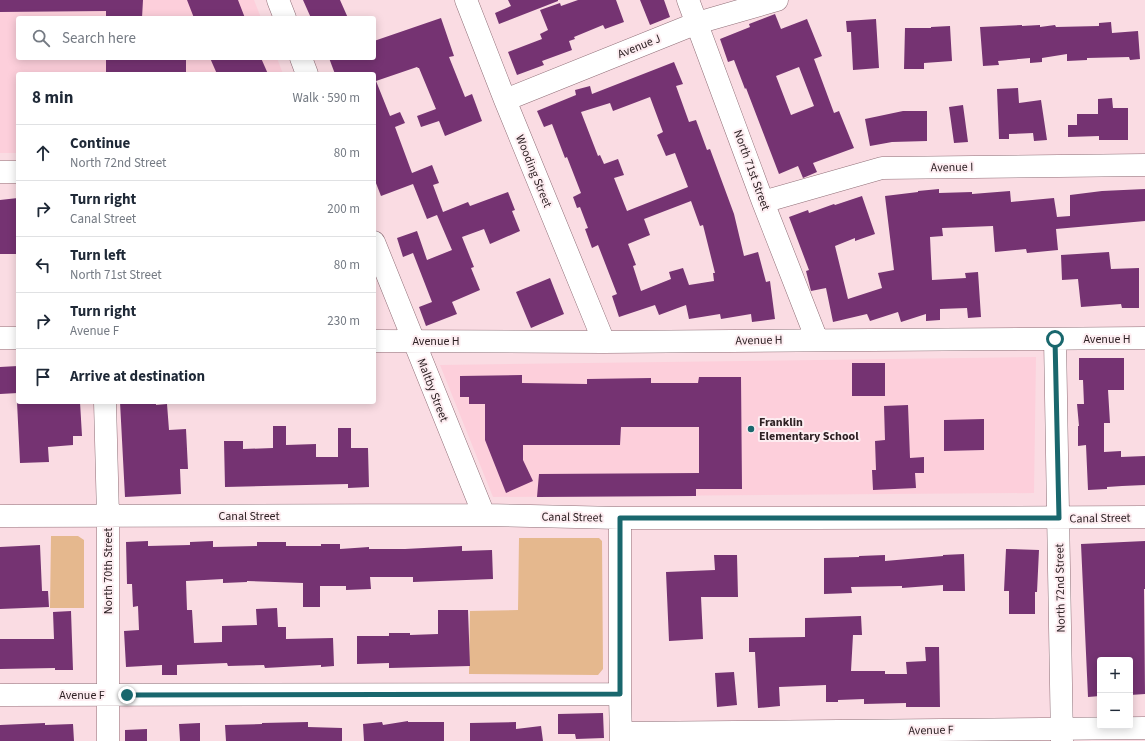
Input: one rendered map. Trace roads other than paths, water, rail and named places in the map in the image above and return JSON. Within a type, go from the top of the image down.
[{"type":"street","points":[[278,0],[284,16]]},
{"type":"street","name":"Wooding Street","points":[[466,0],[505,100],[604,342]]},
{"type":"street","name":"North 71st Street","points":[[688,0],[763,202],[817,340]]},
{"type":"street","name":"Avenue J","points":[[505,100],[697,23],[777,0]]},
{"type":"street","points":[[302,60],[306,72]]},
{"type":"street","name":"Avenue I","points":[[763,202],[882,168],[1145,165]]},
{"type":"street","points":[[0,172],[16,172]]},
{"type":"street","name":"Maltby Street","points":[[376,247],[484,515]]},
{"type":"street","points":[[0,338],[16,338]]},
{"type":"street","name":"Avenue H","points":[[376,341],[604,342],[1145,338]]},
{"type":"street","name":"North 72nd Street","points":[[1055,339],[1062,735]]},
{"type":"street","name":"North 70th Street","points":[[105,404],[108,516],[108,741]]},
{"type":"street","name":"Canal Street","points":[[0,516],[484,515],[620,518],[1145,517]]},
{"type":"street","points":[[620,518],[621,737]]},
{"type":"street","name":"Avenue F","points":[[0,695],[620,694]]},
{"type":"street","name":"Avenue F","points":[[621,737],[1062,735],[1145,728]]},
{"type":"place","name":"Franklin Elementary School","points":[[751,429]]}]
